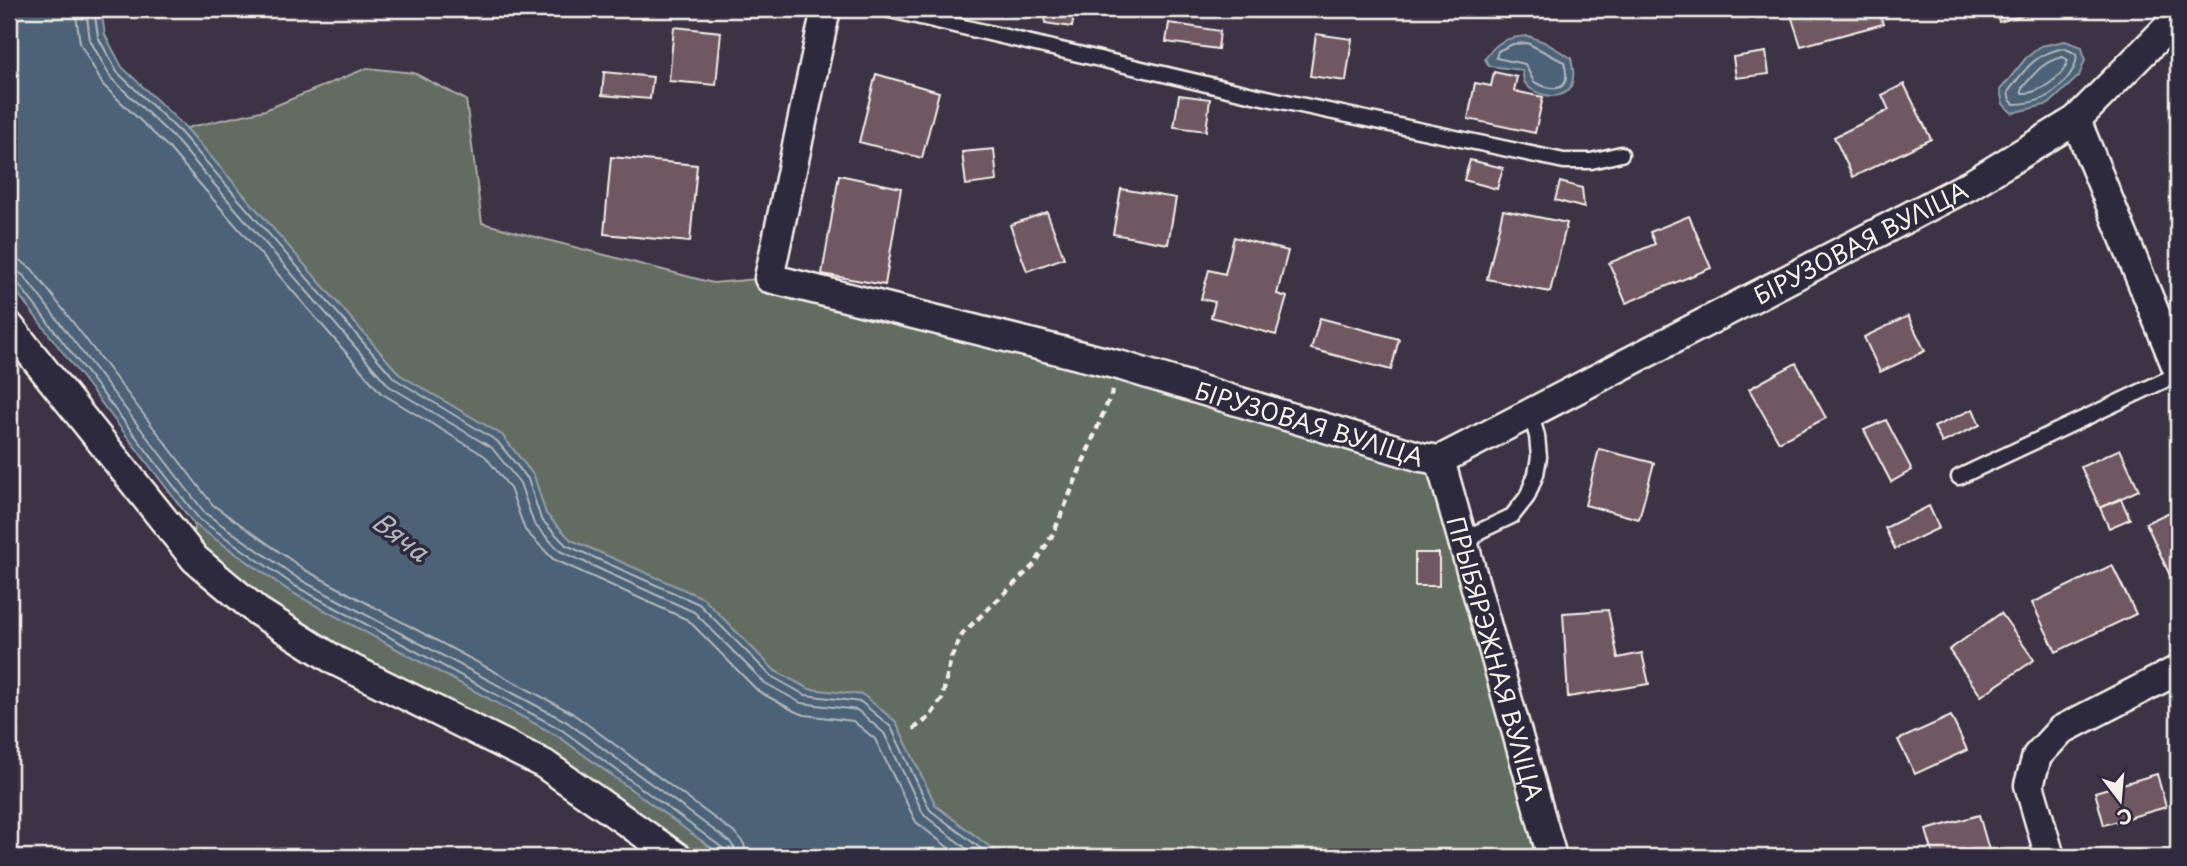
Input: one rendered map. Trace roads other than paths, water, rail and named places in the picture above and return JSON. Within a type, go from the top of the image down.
[{"type":"street","name":"БІРУЗОВАЯ ВУЛІЦА","points":[[826,9],[769,278],[1122,366],[1421,457],[1440,460],[1970,185],[2076,120],[2178,16]]},
{"type":"street","points":[[2076,120],[2178,372]]},
{"type":"street","points":[[9,326],[195,559],[257,611],[336,662],[544,764],[677,857]]},
{"type":"street","name":"ПРЫБЯРЭЖНАЯ ВУЛІЦА","points":[[1440,460],[1552,857]]},
{"type":"street","points":[[2050,857],[2029,785],[2037,756],[2061,730],[2178,670]]},
{"type":"lane","points":[[886,9],[1253,95],[1564,161],[1591,161],[1621,154]]},
{"type":"lane","points":[[1959,477],[2178,372]]},
{"type":"lane","points":[[1465,550],[1478,532],[1512,516],[1527,497],[1539,457],[1537,436],[1530,412]]},
{"type":"water","name":"Вяча","points":[[9,9],[101,9],[105,35],[122,67],[186,128],[400,375],[502,435],[534,476],[546,514],[571,540],[703,598],[775,671],[809,689],[863,695],[896,722],[936,806],[1003,857],[724,857],[558,736],[291,592],[194,524],[9,282]]},
{"type":"water","points":[[1528,36],[1571,58],[1573,79],[1567,91],[1554,96],[1540,94],[1524,81],[1522,70],[1489,66],[1485,59],[1498,44],[1514,37]]},
{"type":"water","points":[[2065,41],[2082,47],[2085,60],[2079,76],[2049,104],[2012,113],[2003,104],[2000,90],[2026,58],[2041,46]]}]
